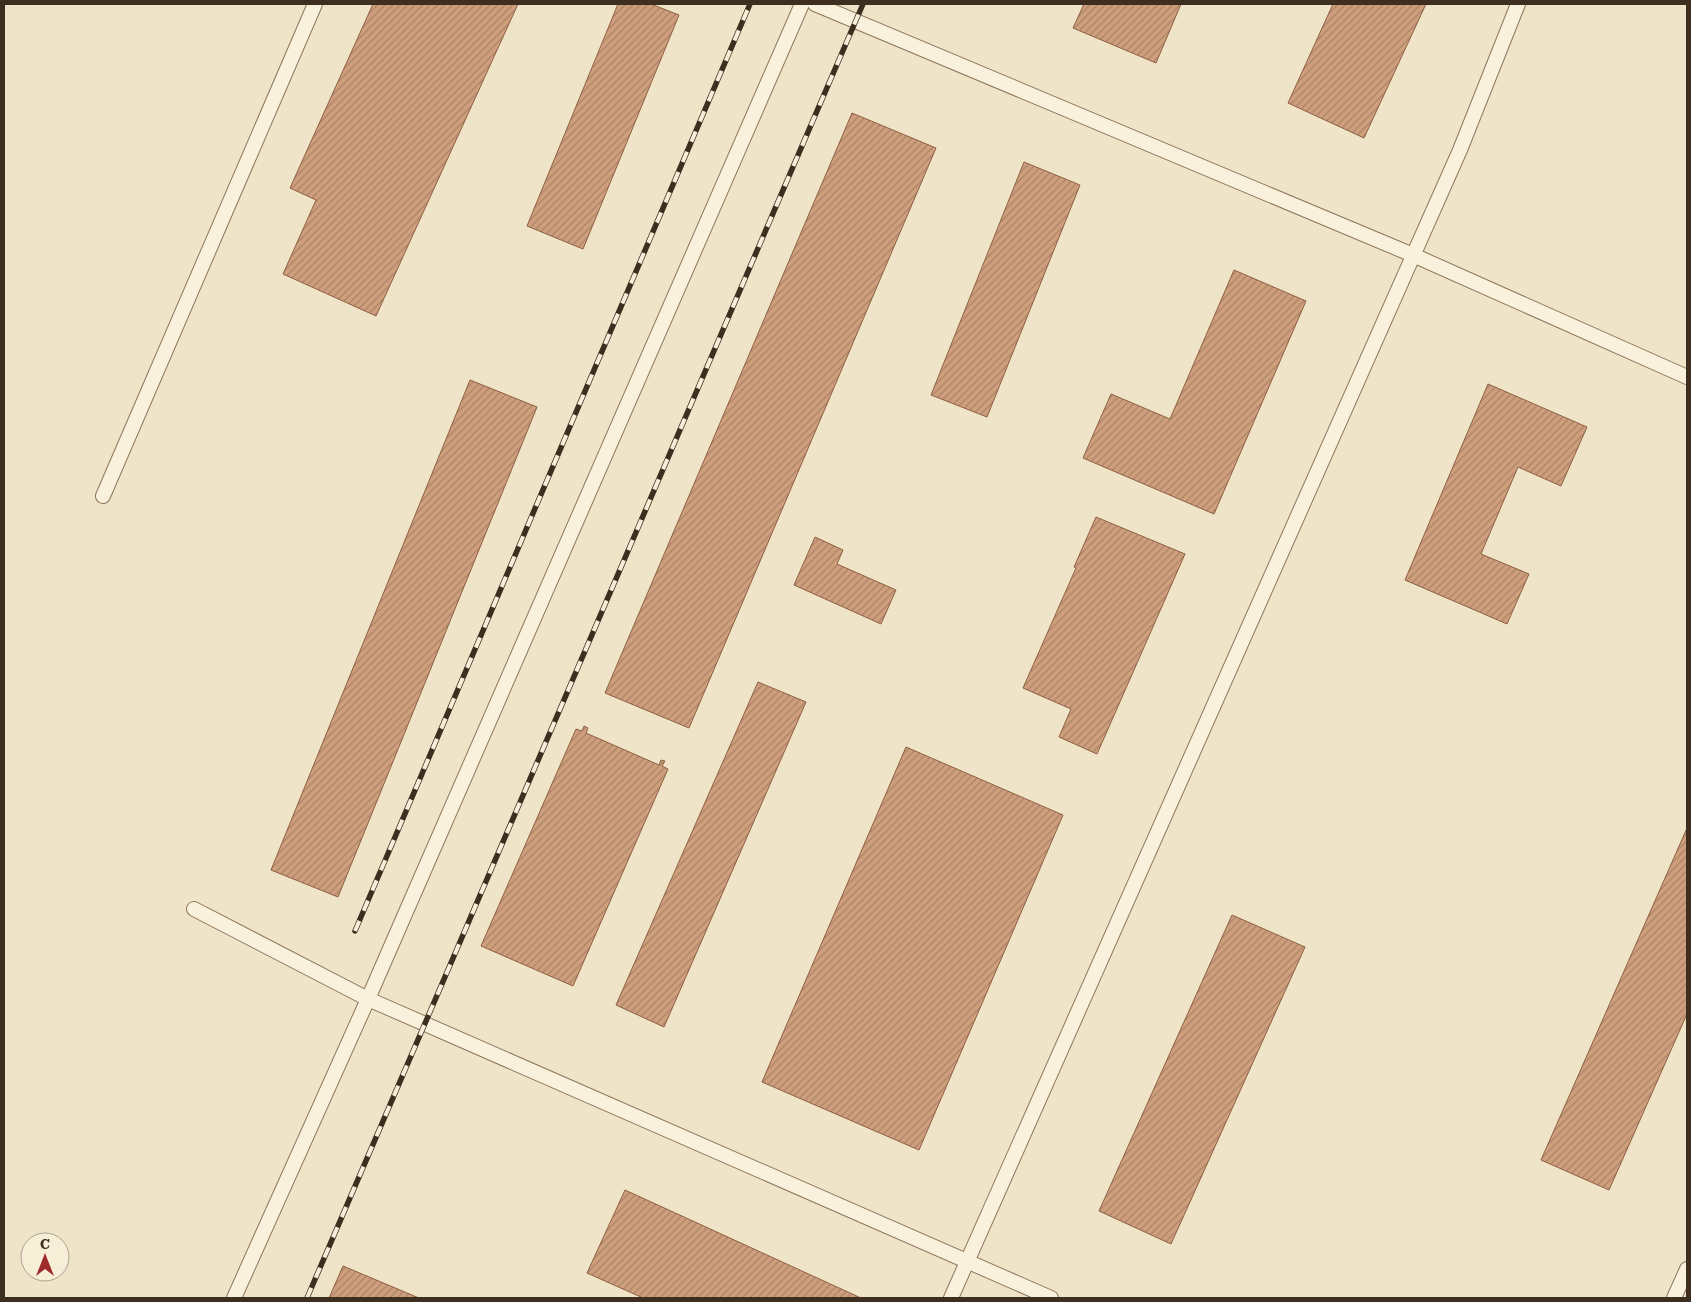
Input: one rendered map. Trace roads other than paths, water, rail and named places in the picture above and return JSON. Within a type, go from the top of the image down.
[{"type":"lane","points":[[102,496],[315,4]]},
{"type":"lane","points":[[234,1298],[368,999],[802,4]]},
{"type":"lane","points":[[815,4],[1413,255],[1687,377]]},
{"type":"lane","points":[[951,1298],[1460,150],[1518,4]]},
{"type":"lane","points":[[194,909],[368,999],[1051,1298]]},
{"type":"lane","points":[[1674,1298],[1687,1269]]},
{"type":"railway","points":[[355,931],[750,4]]},
{"type":"railway","points":[[307,1298],[863,4]]}]
